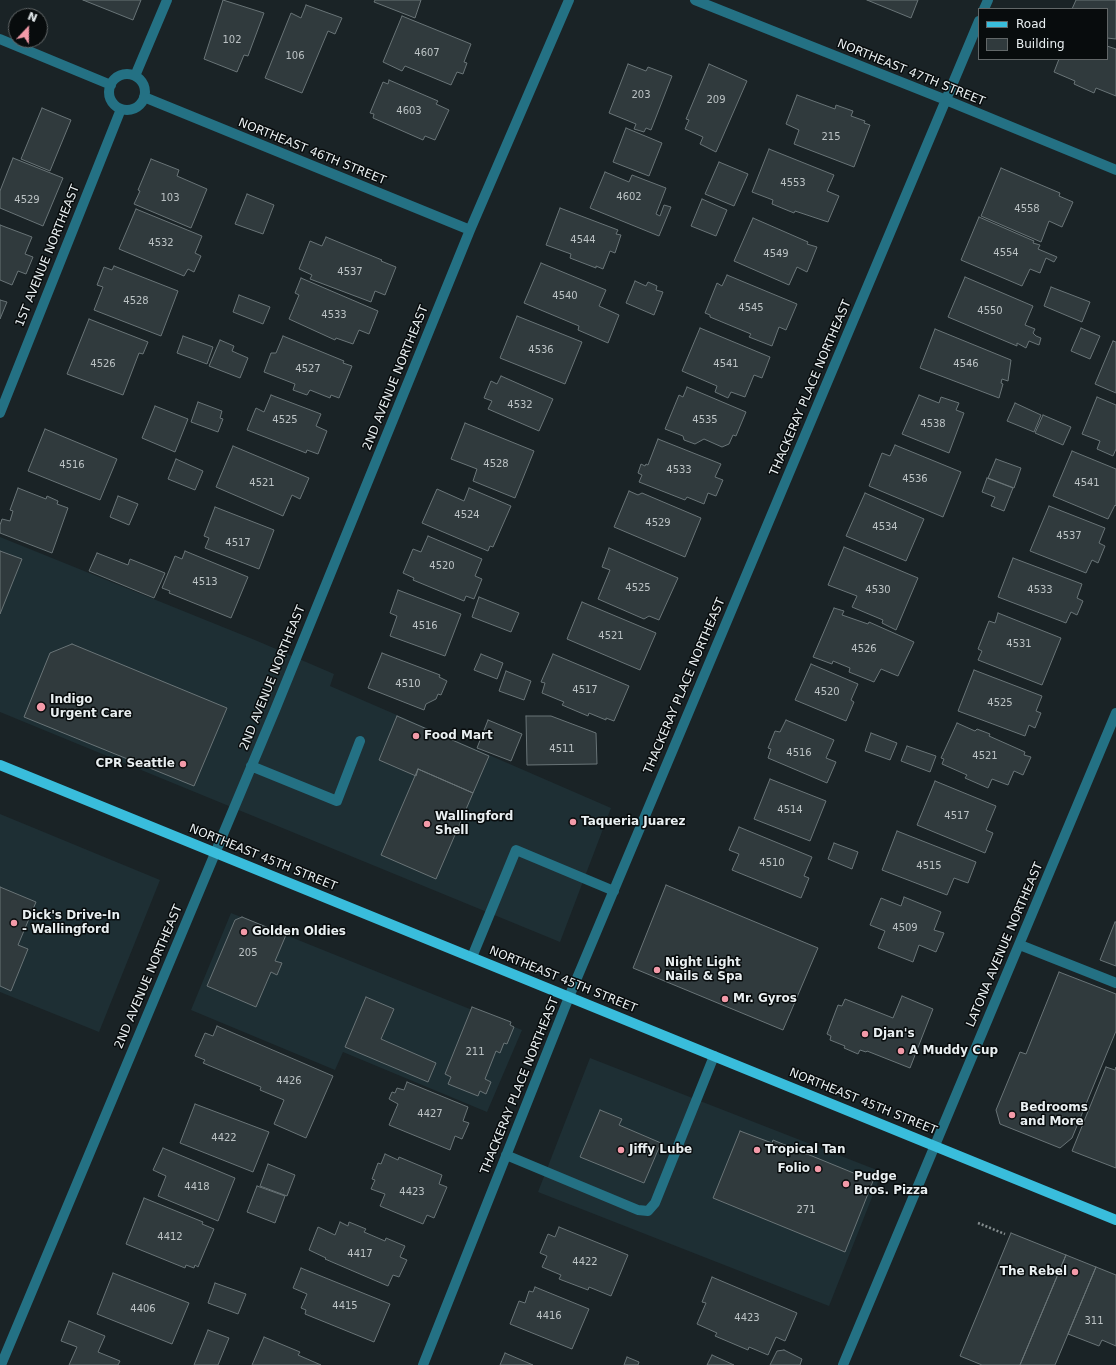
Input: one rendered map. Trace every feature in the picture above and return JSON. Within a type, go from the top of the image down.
[{"type":"main road","name":"NORTHEAST 45TH STREET","points":[[0,765],[1116,1220]]},
{"type":"street","points":[[135,76],[167,0]]},
{"type":"street","name":"2ND AVENUE NORTHEAST","points":[[1,1365],[162,982],[470,230],[569,0]]},
{"type":"street","name":"NORTHEAST 47TH STREET","points":[[695,0],[946,100],[1116,170]]},
{"type":"street","name":"THACKERAY PLACE NORTHEAST","points":[[423,1365],[569,997],[978,23]]},
{"type":"street","points":[[0,39],[111,85]]},
{"type":"street","points":[[127,74],[135,76],[142,81],[144,86],[144,97],[142,103],[133,109],[121,109],[115,105],[112,100],[110,94],[111,85],[116,78],[122,75],[127,74]]},
{"type":"street","name":"NORTHEAST 46TH STREET","points":[[144,97],[470,230]]},
{"type":"street","name":"1ST AVENUE NORTHEAST","points":[[0,413],[121,109]]},
{"type":"street","name":"LATONA AVENUE NORTHEAST","points":[[843,1365],[936,1146],[1116,713]]},
{"type":"street","points":[[251,766],[337,801],[360,741]]},
{"type":"street","points":[[472,957],[516,850],[614,891]]},
{"type":"street","points":[[1020,944],[1116,984]]},
{"type":"street","points":[[506,1155],[621,1204],[638,1210],[648,1211],[655,1203],[714,1056]]},
{"type":"path","points":[[978,1223],[1005,1234]]},
{"type":"shaded area","points":[[0,537],[255,640],[334,674],[330,686],[611,808],[560,942],[0,712]]},
{"type":"shaded area","points":[[0,814],[160,880],[99,1032],[0,992]]},
{"type":"shaded area","points":[[231,913],[522,1030],[487,1112],[343,1052],[335,1070],[191,1010]]},
{"type":"shaded area","points":[[590,1058],[882,1172],[829,1306],[538,1192]]},
{"type":"building","points":[[83,0],[141,0],[133,20]]},
{"type":"building","points":[[223,0],[264,13],[248,56],[244,55],[237,72],[204,59]]},
{"type":"building","points":[[375,0],[421,0],[415,18],[374,2]]},
{"type":"building","points":[[867,0],[918,0],[911,18]]},
{"type":"building","points":[[1076,0],[1116,0],[1116,39],[1108,38],[1108,8],[1072,8]]},
{"type":"building","points":[[306,5],[342,18],[335,34],[328,31],[302,93],[265,78],[291,13],[301,18]]},
{"type":"building","points":[[402,16],[471,44],[464,62],[467,63],[463,74],[457,72],[451,85],[405,66],[402,71],[383,62]]},
{"type":"building","points":[[1108,46],[1116,49],[1116,96],[1096,88],[1094,93],[1074,84],[1075,81],[1054,72],[1059,60],[1108,60]]},
{"type":"building","points":[[628,64],[646,71],[648,67],[672,76],[651,130],[646,128],[644,132],[634,129],[636,124],[609,113]]},
{"type":"building","points":[[709,64],[747,81],[716,152],[700,144],[703,137],[685,129],[689,120],[686,119]]},
{"type":"building","points":[[389,80],[438,101],[436,104],[449,110],[435,140],[425,136],[423,140],[373,118],[374,114],[370,113],[383,82],[388,84]]},
{"type":"building","points":[[797,95],[835,109],[836,105],[853,111],[851,116],[865,121],[864,123],[870,125],[854,167],[794,144],[799,130],[786,124]]},
{"type":"building","points":[[42,108],[71,120],[50,171],[21,159]]},
{"type":"building","points":[[626,128],[662,143],[649,176],[613,162]]},
{"type":"building","points":[[769,149],[834,175],[827,191],[839,196],[828,222],[795,211],[794,213],[772,204],[773,200],[752,192]]},
{"type":"building","points":[[13,158],[63,178],[43,226],[0,208],[0,191]]},
{"type":"building","points":[[151,159],[179,170],[177,176],[207,189],[191,228],[134,204],[140,191],[138,190]]},
{"type":"building","points":[[719,162],[748,174],[734,206],[705,194]]},
{"type":"building","points":[[1001,168],[1060,193],[1059,196],[1073,202],[1062,227],[1049,221],[1041,242],[981,216]]},
{"type":"building","points":[[605,172],[629,182],[632,175],[666,188],[656,214],[660,216],[664,205],[671,207],[659,236],[590,208]]},
{"type":"building","points":[[247,194],[274,205],[263,234],[235,224]]},
{"type":"building","points":[[702,199],[727,210],[716,236],[691,226]]},
{"type":"building","points":[[560,208],[618,230],[616,234],[621,235],[615,253],[610,251],[603,269],[596,266],[596,268],[570,258],[571,254],[546,245]]},
{"type":"building","points":[[136,209],[202,236],[195,253],[201,256],[194,272],[188,269],[184,276],[119,249]]},
{"type":"building","points":[[979,217],[1034,241],[1033,243],[1040,245],[1038,249],[1057,257],[1054,262],[1046,258],[1040,273],[1030,269],[1022,286],[961,260]]},
{"type":"building","points":[[753,218],[808,242],[807,244],[817,247],[807,272],[797,267],[789,285],[734,261]]},
{"type":"building","points":[[0,225],[32,237],[25,254],[33,257],[26,274],[18,271],[12,285],[0,280]]},
{"type":"building","points":[[326,237],[396,267],[385,295],[375,291],[371,302],[310,279],[312,275],[299,269],[310,241],[322,246]]},
{"type":"building","points":[[541,263],[606,290],[599,306],[619,315],[608,343],[578,330],[579,326],[524,303]]},
{"type":"building","points":[[114,266],[178,291],[161,336],[94,310],[103,287],[97,285],[104,267],[112,270]]},
{"type":"building","points":[[727,275],[797,304],[786,330],[779,327],[772,346],[749,337],[751,334],[710,317],[710,315],[705,313],[717,283],[722,286]]},
{"type":"building","points":[[965,277],[1033,306],[1025,325],[1035,329],[1033,333],[1041,338],[1039,345],[1029,341],[1026,348],[1017,343],[1017,346],[948,317]]},
{"type":"building","points":[[301,278],[378,311],[369,334],[359,330],[353,344],[336,338],[335,340],[289,319],[299,295],[295,293]]},
{"type":"building","points":[[635,281],[646,286],[648,282],[657,286],[656,290],[663,292],[654,315],[626,303]]},
{"type":"building","points":[[1051,287],[1090,302],[1082,322],[1044,306]]},
{"type":"building","points":[[239,295],[270,307],[263,324],[233,312]]},
{"type":"building","points":[[0,300],[7,302],[0,319]]},
{"type":"building","points":[[517,316],[582,342],[565,384],[500,358]]},
{"type":"building","points":[[89,319],[148,342],[143,354],[139,353],[123,395],[67,374]]},
{"type":"building","points":[[700,328],[770,357],[762,378],[754,375],[745,397],[731,392],[728,398],[715,392],[717,386],[682,371]]},
{"type":"building","points":[[1081,328],[1100,336],[1090,359],[1071,351]]},
{"type":"building","points":[[935,329],[1011,360],[1008,381],[1002,379],[1001,383],[1003,384],[999,398],[920,368]]},
{"type":"building","points":[[183,336],[213,347],[207,364],[177,353]]},
{"type":"building","points":[[283,336],[344,361],[343,363],[352,366],[339,398],[331,395],[330,398],[310,390],[307,395],[293,390],[295,384],[264,372],[271,353],[276,353]]},
{"type":"building","points":[[220,340],[234,346],[232,351],[248,358],[240,378],[209,366]]},
{"type":"building","points":[[1113,341],[1116,342],[1116,393],[1095,384]]},
{"type":"building","points":[[501,376],[553,399],[539,431],[488,409],[492,401],[484,398],[491,381],[497,384]]},
{"type":"building","points":[[687,387],[746,412],[736,436],[733,435],[729,444],[722,447],[704,439],[695,444],[684,440],[683,436],[665,429],[679,395],[683,397]]},
{"type":"building","points":[[271,395],[321,414],[316,426],[327,431],[318,454],[307,450],[306,453],[247,430],[256,408],[264,412]]},
{"type":"building","points":[[919,395],[939,403],[941,397],[959,403],[956,410],[964,413],[949,453],[902,434]]},
{"type":"building","points":[[1097,397],[1116,405],[1116,449],[1113,456],[1097,449],[1100,441],[1082,434]]},
{"type":"building","points":[[198,402],[222,411],[220,418],[223,419],[218,432],[191,422]]},
{"type":"building","points":[[1015,403],[1041,415],[1034,432],[1007,421]]},
{"type":"building","points":[[155,406],[188,419],[175,452],[142,438]]},
{"type":"building","points":[[1043,415],[1071,427],[1063,445],[1035,433]]},
{"type":"building","points":[[465,423],[534,451],[515,498],[473,481],[477,469],[451,459]]},
{"type":"building","points":[[45,429],[117,459],[100,500],[28,471]]},
{"type":"building","points":[[658,439],[721,464],[715,477],[723,480],[716,496],[708,493],[704,504],[687,497],[685,500],[639,482],[642,475],[638,473],[641,464],[645,466],[646,464],[648,465]]},
{"type":"building","points":[[895,445],[961,472],[943,517],[869,486],[882,453],[890,456]]},
{"type":"building","points":[[233,446],[309,478],[300,499],[292,495],[283,516],[216,487]]},
{"type":"building","points":[[1072,451],[1116,469],[1116,506],[1115,505],[1108,519],[1053,496]]},
{"type":"building","points":[[176,459],[203,471],[195,490],[168,479]]},
{"type":"building","points":[[996,459],[1021,468],[1014,488],[988,478]]},
{"type":"building","points":[[987,478],[1013,488],[1004,511],[991,506],[995,497],[982,492]]},
{"type":"building","points":[[18,488],[46,499],[47,496],[58,501],[57,504],[68,508],[52,553],[0,533],[2,519],[10,521],[13,511],[10,510]]},
{"type":"building","points":[[469,488],[511,506],[493,547],[490,546],[488,551],[422,523],[437,489],[464,501]]},
{"type":"building","points":[[629,491],[638,495],[642,493],[701,518],[685,557],[614,527]]},
{"type":"building","points":[[865,493],[924,519],[906,561],[846,536]]},
{"type":"building","points":[[118,496],[138,504],[129,525],[110,517]]},
{"type":"building","points":[[1049,506],[1105,528],[1099,543],[1105,546],[1098,563],[1092,560],[1086,573],[1030,551]]},
{"type":"building","points":[[215,507],[274,530],[259,569],[205,548],[209,538],[204,536]]},
{"type":"building","points":[[428,536],[482,559],[475,576],[482,579],[474,599],[466,596],[464,601],[413,580],[414,578],[403,573],[413,549],[421,552]]},
{"type":"building","points":[[844,547],[918,578],[896,630],[882,623],[883,620],[852,607],[857,596],[828,585]]},
{"type":"building","points":[[609,548],[678,578],[659,620],[649,616],[644,619],[598,599],[610,570],[602,567]]},
{"type":"building","points":[[0,551],[22,559],[0,614]]},
{"type":"building","points":[[185,551],[248,577],[231,618],[169,593],[170,591],[162,588],[175,556],[182,559]]},
{"type":"building","points":[[97,553],[128,565],[130,559],[165,573],[154,598],[89,571]]},
{"type":"building","points":[[1013,558],[1082,584],[1077,598],[1083,601],[1077,615],[1071,612],[1066,623],[998,597]]},
{"type":"building","points":[[398,590],[461,614],[445,656],[390,636],[397,616],[390,613]]},
{"type":"building","points":[[479,597],[519,613],[511,632],[472,617]]},
{"type":"building","points":[[582,602],[656,633],[640,670],[567,639]]},
{"type":"building","points":[[834,608],[844,611],[842,615],[868,624],[869,622],[914,642],[898,676],[881,669],[874,682],[849,672],[850,668],[833,661],[832,664],[813,657]]},
{"type":"building","points":[[998,613],[1061,638],[1042,685],[978,660],[982,651],[978,649],[989,621],[995,623]]},
{"type":"building","points":[[72,644],[227,708],[194,786],[24,717],[50,653]]},
{"type":"building","points":[[382,653],[440,675],[439,677],[447,681],[441,695],[438,694],[436,699],[426,704],[424,710],[368,688]]},
{"type":"building","points":[[481,654],[503,663],[497,679],[474,670]]},
{"type":"building","points":[[553,654],[629,686],[614,721],[606,718],[606,720],[589,713],[588,716],[562,705],[564,702],[542,693],[545,683],[541,682]]},
{"type":"building","points":[[811,664],[858,684],[851,700],[854,702],[846,721],[795,700]]},
{"type":"building","points":[[974,670],[1042,696],[1036,711],[1041,713],[1035,728],[1029,725],[1025,736],[958,711]]},
{"type":"building","points":[[506,671],[531,681],[524,700],[499,691]]},
{"type":"building","name":"Food Mart","points":[[397,716],[489,756],[473,793],[418,769],[416,776],[379,760]]},
{"type":"building","points":[[526,716],[551,716],[596,733],[597,764],[527,765]]},
{"type":"building","points":[[488,720],[522,734],[511,761],[477,748]]},
{"type":"building","points":[[786,720],[834,740],[826,758],[836,762],[827,783],[768,758],[771,749],[768,748],[775,731],[780,732]]},
{"type":"building","points":[[957,723],[975,731],[977,729],[990,734],[989,736],[1025,752],[1024,755],[1031,757],[1023,775],[1014,771],[1008,785],[992,779],[988,788],[965,778],[967,775],[942,764],[944,759],[941,758]]},
{"type":"building","points":[[871,733],[897,743],[890,760],[865,751]]},
{"type":"building","points":[[907,746],[936,756],[930,772],[901,761]]},
{"type":"building","name":"Wallingford Shell","points":[[418,769],[473,793],[436,879],[381,855]]},
{"type":"building","points":[[770,779],[826,801],[810,841],[754,819]]},
{"type":"building","points":[[935,781],[996,806],[986,830],[993,833],[985,853],[917,825]]},
{"type":"building","points":[[739,827],[812,857],[804,876],[809,878],[801,898],[732,870],[739,854],[729,850]]},
{"type":"building","points":[[897,831],[976,862],[968,883],[954,878],[947,895],[882,870]]},
{"type":"building","points":[[834,843],[858,852],[852,869],[828,859]]},
{"type":"building","points":[[666,885],[818,948],[783,1030],[633,968]]},
{"type":"building","name":"Dick's Drive-In - Wallingford","points":[[0,887],[36,902],[18,945],[28,949],[11,991],[0,986]]},
{"type":"building","points":[[904,897],[941,912],[934,930],[944,933],[936,952],[919,945],[913,962],[878,948],[885,931],[870,925],[881,898],[901,906]]},
{"type":"building","points":[[242,917],[286,935],[275,961],[282,963],[277,975],[271,972],[256,1007],[207,986],[235,920]]},
{"type":"building","points":[[1116,922],[1116,966],[1100,960]]},
{"type":"building","points":[[1059,972],[1116,994],[1116,1031],[1072,1138],[1060,1148],[1000,1124],[996,1110],[1020,1052],[1026,1054]]},
{"type":"building","points":[[902,996],[933,1009],[910,1068],[867,1051],[860,1050],[858,1054],[844,1048],[845,1046],[830,1040],[831,1036],[827,1034],[838,1005],[842,1006],[845,999],[893,1018]]},
{"type":"building","points":[[366,997],[394,1009],[381,1039],[436,1063],[428,1082],[345,1047]]},
{"type":"building","points":[[472,1007],[511,1022],[510,1025],[514,1027],[507,1044],[504,1043],[500,1053],[496,1051],[485,1079],[491,1082],[486,1094],[480,1091],[478,1096],[448,1084],[451,1077],[445,1074]]},
{"type":"building","points":[[217,1026],[333,1076],[306,1138],[274,1124],[284,1100],[260,1090],[261,1087],[203,1063],[205,1060],[195,1056],[205,1033],[213,1036]]},
{"type":"building","points":[[1106,1067],[1115,1070],[1116,1067],[1116,1168],[1072,1151]]},
{"type":"building","points":[[407,1082],[468,1107],[463,1121],[469,1123],[462,1139],[455,1136],[450,1150],[389,1125],[398,1104],[389,1099],[392,1092],[395,1093],[397,1088],[404,1090]]},
{"type":"building","points":[[195,1104],[269,1132],[253,1172],[180,1143]]},
{"type":"building","name":"Jiffy Lube","points":[[600,1110],[622,1119],[619,1125],[661,1143],[644,1183],[580,1157]]},
{"type":"building","points":[[740,1131],[772,1143],[773,1140],[873,1181],[845,1252],[713,1198]]},
{"type":"building","points":[[163,1148],[235,1178],[218,1221],[158,1196],[166,1176],[153,1170]]},
{"type":"building","points":[[385,1154],[398,1160],[399,1157],[442,1175],[439,1184],[447,1187],[434,1218],[427,1215],[423,1224],[380,1206],[385,1194],[371,1189],[375,1180],[372,1179],[378,1163],[381,1164]]},
{"type":"building","points":[[268,1164],[295,1175],[287,1196],[260,1186]]},
{"type":"building","points":[[257,1186],[285,1196],[275,1223],[247,1212]]},
{"type":"building","points":[[144,1198],[203,1222],[202,1224],[214,1229],[198,1267],[195,1265],[194,1268],[186,1265],[185,1268],[126,1244]]},
{"type":"building","points":[[340,1222],[348,1226],[349,1222],[366,1229],[364,1232],[385,1241],[386,1238],[405,1246],[400,1257],[407,1260],[399,1277],[393,1275],[388,1286],[325,1259],[326,1258],[309,1250],[318,1227],[335,1235]]},
{"type":"building","points":[[559,1227],[628,1255],[611,1296],[589,1287],[588,1290],[559,1279],[561,1275],[542,1267],[547,1256],[540,1253],[548,1234],[555,1237]]},
{"type":"building","points":[[1011,1233],[1066,1255],[1020,1365],[982,1365],[960,1356]]},
{"type":"building","points":[[1066,1255],[1096,1267],[1068,1334],[1055,1365],[1020,1365]]},
{"type":"building","points":[[1096,1267],[1116,1275],[1116,1346],[1102,1340],[1099,1346],[1068,1334]]},
{"type":"building","points":[[301,1268],[390,1304],[374,1342],[305,1314],[306,1310],[301,1308],[307,1294],[293,1288]]},
{"type":"building","points":[[113,1273],[189,1303],[172,1344],[97,1314]]},
{"type":"building","points":[[712,1277],[797,1313],[785,1341],[776,1337],[768,1355],[749,1347],[748,1350],[715,1336],[717,1333],[697,1324],[706,1303],[702,1302]]},
{"type":"building","points":[[215,1283],[246,1294],[238,1314],[208,1303]]},
{"type":"building","points":[[535,1287],[589,1309],[572,1349],[510,1324],[519,1301],[525,1303],[529,1291],[533,1292]]},
{"type":"building","points":[[69,1321],[105,1336],[98,1352],[120,1361],[118,1365],[69,1365],[77,1347],[61,1341]]},
{"type":"building","points":[[208,1330],[229,1338],[218,1365],[194,1365]]},
{"type":"building","points":[[264,1337],[300,1352],[298,1355],[321,1365],[252,1365]]},
{"type":"building","points":[[784,1350],[802,1359],[800,1365],[770,1365],[777,1351]]},
{"type":"building","points":[[505,1353],[533,1365],[500,1365]]},
{"type":"building","points":[[712,1355],[734,1365],[707,1365]]},
{"type":"building","points":[[627,1357],[639,1362],[638,1365],[624,1365]]},
{"type":"place","name":"Indigo Urgent Care","points":[[41,707]]},
{"type":"place","name":"Food Mart","points":[[416,736]]},
{"type":"place","name":"CPR Seattle","points":[[183,764]]},
{"type":"place","name":"Taqueria Juarez","points":[[573,822]]},
{"type":"place","name":"Wallingford Shell","points":[[427,824]]},
{"type":"place","name":"Dick's Drive-In - Wallingford","points":[[14,923]]},
{"type":"place","name":"Golden Oldies","points":[[244,932]]},
{"type":"place","name":"Night Light Nails & Spa","points":[[657,970]]},
{"type":"place","name":"Mr. Gyros","points":[[725,999]]},
{"type":"place","name":"Djan's","points":[[865,1034]]},
{"type":"place","name":"A Muddy Cup","points":[[901,1051]]},
{"type":"place","name":"Bedrooms and More","points":[[1012,1115]]},
{"type":"place","name":"Jiffy Lube","points":[[621,1150]]},
{"type":"place","name":"Tropical Tan","points":[[757,1150]]},
{"type":"place","name":"Folio","points":[[818,1169]]},
{"type":"place","name":"Pudge Bros. Pizza","points":[[846,1184]]},
{"type":"place","name":"The Rebel","points":[[1075,1272]]}]
